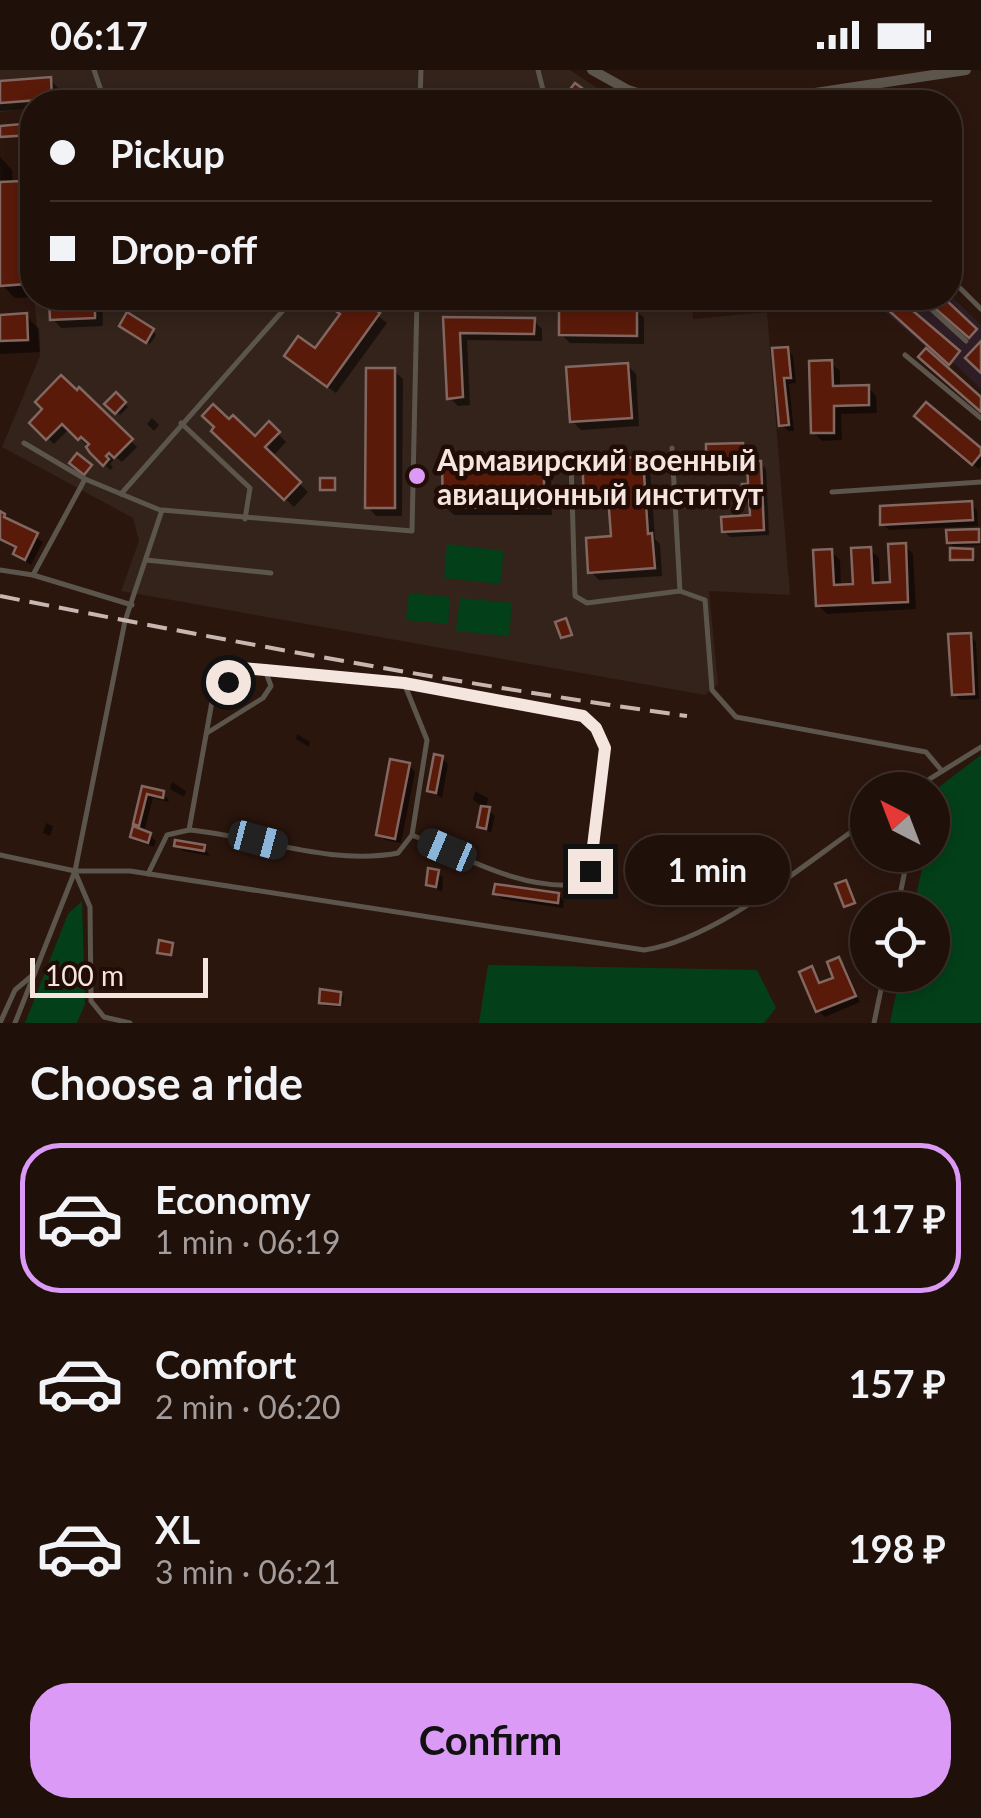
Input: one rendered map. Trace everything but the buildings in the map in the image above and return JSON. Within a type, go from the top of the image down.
[{"type":"street","points":[[592,70],[628,90]]},
{"type":"street","points":[[834,90],[966,70]]},
{"type":"lane","points":[[962,290],[981,309]]},
{"type":"lane","points":[[121,494],[283,310]]},
{"type":"lane","points":[[24,444],[86,479],[162,510],[412,531],[416,310]]},
{"type":"lane","points":[[932,310],[966,341]]},
{"type":"lane","points":[[905,355],[981,418]]},
{"type":"lane","points":[[181,423],[250,488],[245,519]]},
{"type":"lane","points":[[672,448],[680,590]]},
{"type":"lane","points":[[571,461],[576,596],[587,603],[680,590],[706,600],[712,690],[736,717],[919,750],[926,752],[942,771],[981,747]]},
{"type":"lane","points":[[33,575],[86,479]]},
{"type":"lane","points":[[832,492],[981,482]]},
{"type":"lane","points":[[15,1023],[75,871],[125,621],[162,510]]},
{"type":"lane","points":[[146,560],[271,574]]},
{"type":"lane","points":[[0,570],[33,575],[132,604]]},
{"type":"lane","points":[[189,830],[213,696],[242,668],[404,683],[583,716],[596,728],[605,748],[590,871],[582,884],[508,875],[412,835]]},
{"type":"lane","points":[[206,733],[263,698],[271,686],[265,670]]},
{"type":"lane","points":[[148,874],[167,835],[189,830],[374,858],[398,853],[412,835],[427,740],[404,683]]},
{"type":"lane","points":[[0,856],[75,871],[148,874],[644,950],[672,946],[728,916],[850,832]]},
{"type":"lane","points":[[75,871],[90,907],[91,1001],[104,1017],[130,1023]]},
{"type":"lane","points":[[0,1023],[15,990],[36,972]]},
{"type":"lane","points":[[874,1023],[880,992]]},
{"type":"shaded area","points":[[0,70],[570,70],[600,90],[20,90],[20,110],[0,112]]},
{"type":"shaded area","points":[[962,307],[981,325],[981,389],[954,363],[949,367],[883,310],[962,310]]},
{"type":"shaded area","name":"Армавирский военный авиационный институт","points":[[35,310],[693,310],[693,319],[767,312],[790,595],[709,591],[718,684],[705,695],[121,591],[139,541],[133,518],[2,447],[40,356]]},
{"type":"green space","points":[[447,544],[504,551],[500,584],[444,578]]},
{"type":"green space","points":[[409,593],[450,597],[448,624],[406,620]]},
{"type":"green space","points":[[460,598],[512,603],[509,636],[456,631]]},
{"type":"green space","points":[[981,755],[981,1023],[890,1023],[896,992],[950,992],[950,892],[917,892],[921,872],[950,872],[950,779]]},
{"type":"green space","points":[[82,901],[85,1004],[77,1023],[25,1023],[68,914]]},
{"type":"green space","points":[[488,965],[757,970],[776,1008],[764,1023],[479,1023]]},
{"type":"railway","points":[[0,596],[343,661],[687,716]]},
{"type":"place","name":"Армавирский военный авиационный институт","points":[[417,476]]},
{"type":"route","points":[[228,682],[242,668],[404,683],[583,716],[596,728],[605,748],[590,871]]}]
